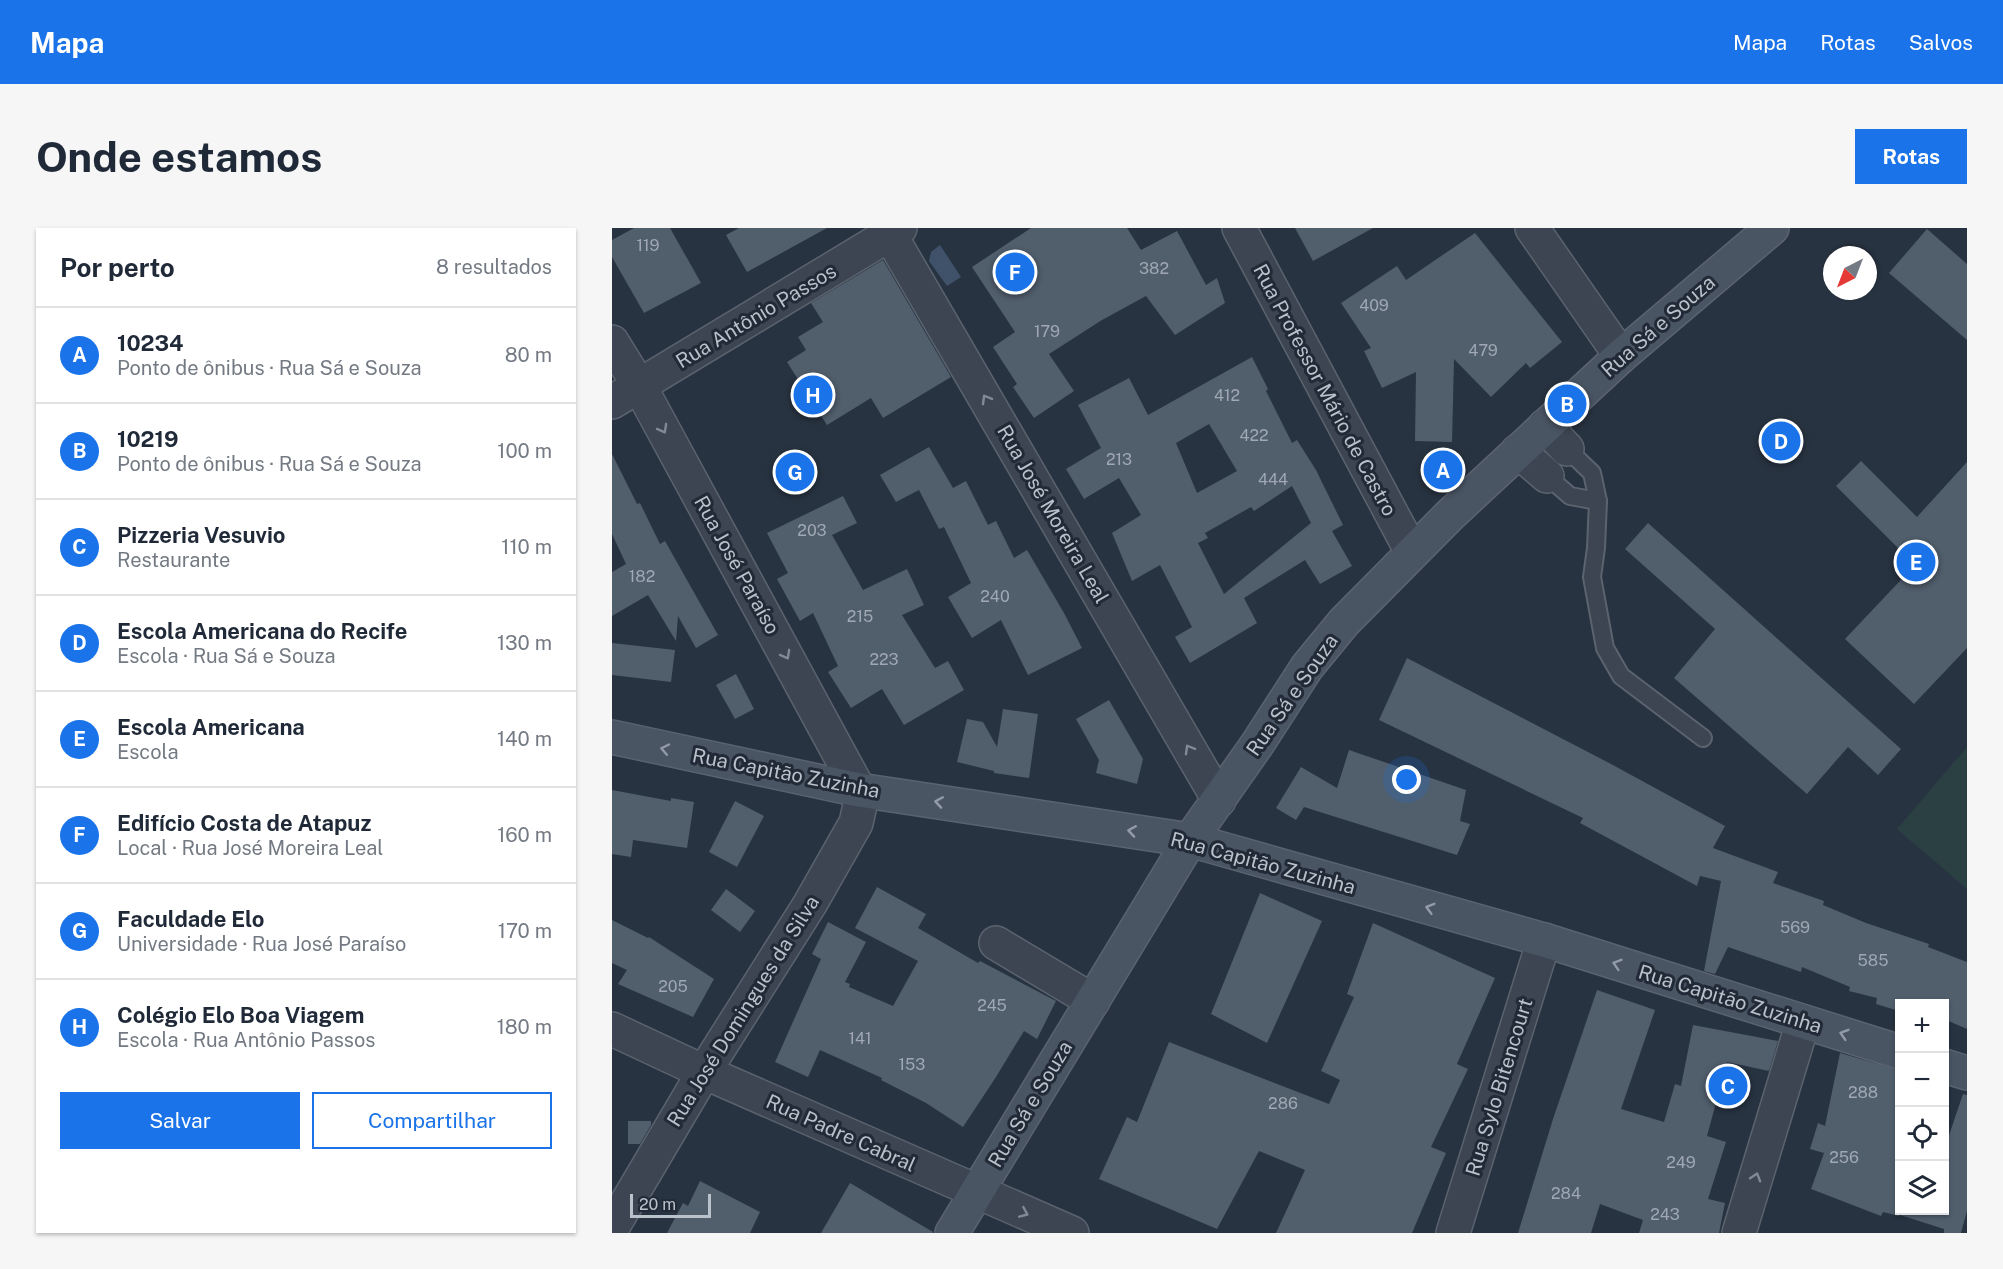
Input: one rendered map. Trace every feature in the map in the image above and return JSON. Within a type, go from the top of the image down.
[{"type":"main road","name":"Rua Sá e Souza","points":[[952,1233],[1190,840],[1307,667],[1344,622],[1412,552],[1518,451],[1556,437],[1621,356],[1772,228]]},
{"type":"main road","name":"Rua Capitão Zuzinha","points":[[612,737],[859,790],[1190,840],[1544,940],[1895,1051]]},
{"type":"main road","points":[[1949,1068],[1967,1073]]},
{"type":"street","name":"Rua Professor Mário de Castro","points":[[1239,228],[1412,552]]},
{"type":"street","points":[[1532,228],[1621,356]]},
{"type":"street","name":"Rua Antônio Passos","points":[[612,402],[640,387],[892,230]]},
{"type":"street","name":"Rua José Moreira Leal","points":[[892,230],[1219,800]]},
{"type":"street","name":"Rua José Paraíso","points":[[612,342],[640,387],[859,790]]},
{"type":"street","points":[[1518,451],[1547,476]]},
{"type":"street","name":"Rua José Domingues da Silva","points":[[612,1228],[704,1072],[810,904],[856,823],[860,805],[859,790]]},
{"type":"street","name":"Rua Sylo Bitencourt","points":[[1453,1233],[1544,940]]},
{"type":"street","points":[[996,943],[1093,1000]]},
{"type":"street","points":[[1749,1230],[1803,1022]]},
{"type":"street","name":"Rua Padre Cabral","points":[[612,1029],[704,1072],[1072,1233]]},
{"type":"lane","points":[[1556,437],[1592,473],[1598,501],[1592,577],[1605,648],[1622,676],[1702,738]]},
{"type":"lane","points":[[1547,476],[1570,496],[1598,501]]},
{"type":"green space","points":[[1967,747],[1967,889],[1897,829]]},
{"type":"water","points":[[940,245],[961,277],[947,286],[929,261],[931,252]]},
{"type":"building","points":[[634,228],[670,228],[701,283],[644,313],[612,257],[612,240]]},
{"type":"building","points":[[739,228],[827,228],[747,272],[726,235]]},
{"type":"building","points":[[1031,228],[1127,228],[1141,250],[1177,231],[1206,285],[1217,278],[1225,303],[1175,335],[1146,296],[1102,320],[1049,354],[1074,391],[1034,418],[1013,387],[1017,384],[993,347],[1015,332],[972,267]]},
{"type":"building","points":[[1295,228],[1373,228],[1313,261]]},
{"type":"building","points":[[1927,229],[1967,264],[1967,340],[1889,273]]},
{"type":"building","points":[[1475,233],[1562,342],[1530,368],[1526,363],[1491,397],[1454,359],[1452,442],[1415,441],[1416,372],[1382,388],[1364,351],[1371,348],[1341,303],[1397,266],[1406,280]]},
{"type":"building","points":[[883,260],[951,377],[883,418],[871,398],[827,425],[787,362],[806,350],[798,337],[823,322],[811,303]]},
{"type":"building","points":[[1252,357],[1292,443],[1297,440],[1316,470],[1343,525],[1332,531],[1352,566],[1320,584],[1305,560],[1244,598],[1257,623],[1190,663],[1175,637],[1192,627],[1160,565],[1132,581],[1112,533],[1141,515],[1119,478],[1084,499],[1066,469],[1101,448],[1078,405],[1129,378],[1148,415]],"holes":[[[1209,424],[1237,471],[1197,493],[1176,443]],[[1292,486],[1311,523],[1224,594],[1198,543],[1208,538],[1205,533],[1251,507],[1254,511]]]},
{"type":"building","points":[[929,447],[953,488],[966,481],[988,525],[996,521],[1014,558],[1027,550],[1082,648],[1028,675],[1001,620],[972,638],[948,597],[971,583],[944,527],[939,529],[919,490],[896,502],[880,475]]},
{"type":"building","points":[[612,454],[660,544],[665,541],[718,635],[696,648],[678,616],[676,641],[648,595],[612,616],[612,572],[626,564],[612,534]]},
{"type":"building","points":[[1861,461],[1917,517],[1967,462],[1967,648],[1914,704],[1845,639],[1915,565],[1836,486]]},
{"type":"building","points":[[843,496],[857,523],[832,535],[863,590],[907,569],[924,605],[902,615],[935,668],[948,661],[964,690],[904,725],[882,689],[851,708],[828,672],[838,666],[813,613],[800,621],[777,579],[788,573],[767,533]]},
{"type":"building","points":[[1648,523],[1901,749],[1878,775],[1848,747],[1807,794],[1674,678],[1715,629],[1625,549]]},
{"type":"building","points":[[612,643],[675,650],[671,682],[612,675]]},
{"type":"building","points":[[1407,658],[1611,764],[1725,826],[1713,848],[1778,872],[1773,883],[1824,901],[1823,905],[1866,923],[1929,944],[1928,947],[1967,962],[1967,1029],[1949,1021],[1949,999],[1895,999],[1895,1010],[1876,1004],[1877,998],[1849,991],[1850,987],[1802,967],[1801,972],[1728,947],[1715,974],[1704,971],[1721,881],[1700,876],[1697,886],[1580,823],[1583,818],[1379,720]]},
{"type":"building","points":[[736,674],[754,709],[735,719],[716,685]]},
{"type":"building","points":[[1109,700],[1143,759],[1137,784],[1096,773],[1099,760],[1076,719]]},
{"type":"building","points":[[1003,709],[1038,714],[1029,778],[994,773],[994,771],[957,762],[967,719],[983,722],[997,747]]},
{"type":"building","points":[[1349,750],[1466,790],[1460,821],[1470,824],[1457,855],[1304,807],[1296,820],[1276,808],[1301,767],[1337,788]]},
{"type":"building","points":[[612,790],[671,801],[671,798],[694,802],[687,848],[633,840],[631,857],[612,854]]},
{"type":"building","points":[[735,801],[764,816],[737,867],[709,852]]},
{"type":"building","points":[[877,887],[926,914],[918,928],[978,963],[980,961],[1056,1001],[1037,1039],[1024,1031],[963,1127],[926,1103],[881,1080],[882,1078],[820,1050],[808,1077],[775,1062],[821,959],[812,954],[828,922],[866,942],[845,982],[850,984],[849,987],[893,1006],[918,961],[855,928]]},
{"type":"building","points":[[726,889],[755,911],[740,932],[711,910]]},
{"type":"building","points":[[1260,893],[1322,921],[1267,1043],[1211,1014]]},
{"type":"building","points":[[612,920],[649,937],[714,979],[693,1017],[618,984],[627,970],[612,963]]},
{"type":"building","points":[[1373,923],[1495,978],[1457,1064],[1468,1069],[1431,1147],[1446,1153],[1412,1233],[1276,1233],[1305,1170],[1259,1151],[1217,1229],[1099,1179],[1127,1117],[1137,1122],[1169,1042],[1329,1104],[1340,1080],[1321,1071],[1354,997],[1347,994]]},
{"type":"building","points":[[1597,990],[1655,1010],[1621,1109],[1664,1122],[1675,1084],[1681,1086],[1693,1025],[1778,1041],[1769,1071],[1727,1062],[1707,1136],[1726,1142],[1708,1199],[1725,1203],[1719,1233],[1639,1233],[1643,1220],[1600,1204],[1591,1233],[1518,1233],[1553,1119]]},
{"type":"building","points":[[1840,1053],[1895,1069],[1895,1215],[1883,1212],[1881,1216],[1811,1189],[1824,1153],[1810,1149],[1818,1123],[1825,1126]]},
{"type":"building","points":[[1963,1094],[1967,1095],[1967,1211],[1961,1233],[1944,1233],[1944,1229],[1900,1215],[1949,1215],[1949,1135]]},
{"type":"building","points":[[628,1121],[651,1121],[640,1144],[628,1144]]},
{"type":"building","points":[[700,1181],[760,1212],[750,1233],[667,1233],[683,1203],[688,1206]]},
{"type":"building","points":[[850,1183],[933,1232],[933,1233],[821,1233]]},
{"type":"place","name":"Edifício Costa de Atapuz","points":[[1015,272]]},
{"type":"place","name":"Colégio Elo Boa Viagem","points":[[813,395]]},
{"type":"place","name":"10219","points":[[1567,404]]},
{"type":"place","name":"Escola Americana do Recife","points":[[1781,441]]},
{"type":"place","name":"10234","points":[[1443,470]]},
{"type":"place","name":"Faculdade Elo","points":[[795,472]]},
{"type":"place","name":"Escola Americana","points":[[1916,562]]},
{"type":"place","name":"Pizzeria Vesuvio","points":[[1728,1086]]}]
